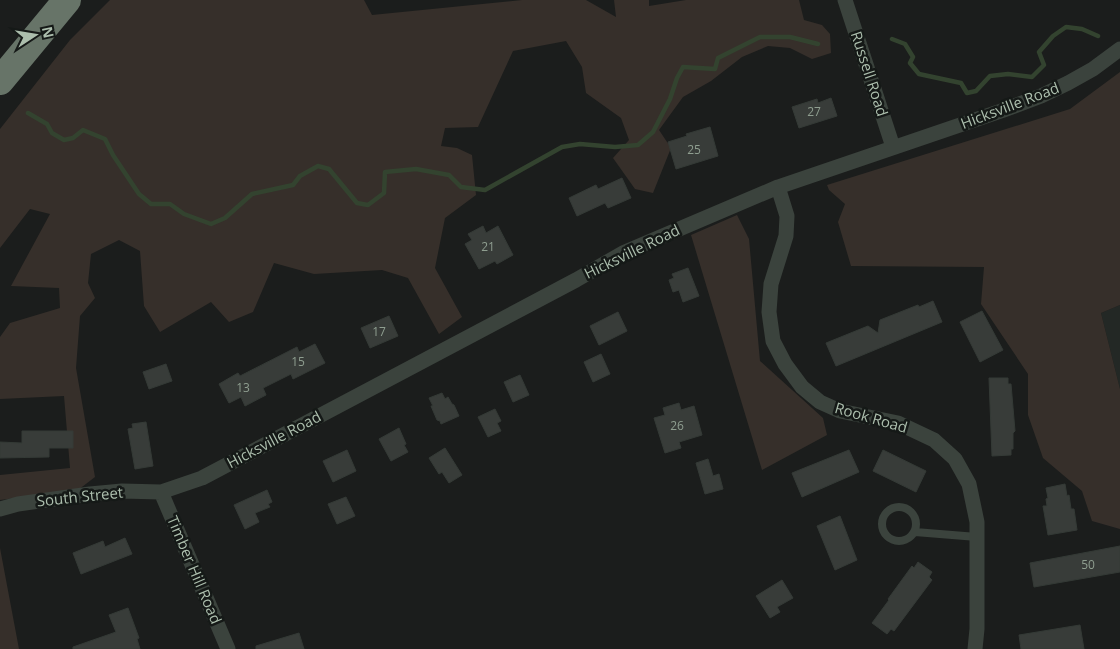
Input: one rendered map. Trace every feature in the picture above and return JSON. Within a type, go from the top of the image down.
[{"type":"highway","points":[[0,81],[67,0]]},
{"type":"street","name":"Russell Road","points":[[845,0],[893,147]]},
{"type":"street","name":"Hicksville Road","points":[[160,492],[202,478],[576,280],[623,253],[778,187],[1001,112],[1041,96],[1093,69],[1120,49]]},
{"type":"street","name":"Rook Road","points":[[778,187],[787,216],[786,236],[771,284],[769,312],[773,341],[784,364],[802,388],[820,402],[840,410],[898,423],[934,440],[955,459],[969,484],[977,522],[977,629],[975,649]]},
{"type":"street","name":"South Street","points":[[0,509],[18,504],[90,494],[122,491],[160,492]]},
{"type":"street","name":"Timber Hill Road","points":[[160,492],[228,649]]},
{"type":"lane","points":[[895,507],[911,511],[916,520],[914,532],[907,540],[896,541],[890,539],[883,530],[882,524],[885,513],[895,507]]},
{"type":"lane","points":[[914,532],[977,537]]},
{"type":"shaded area","points":[[110,0],[364,0],[372,15],[522,0],[586,0],[616,17],[614,0],[649,0],[649,6],[686,0],[799,0],[804,20],[822,25],[830,34],[831,53],[812,59],[790,48],[768,46],[742,57],[711,81],[683,97],[659,130],[671,148],[653,193],[635,189],[613,158],[629,140],[621,118],[586,93],[582,67],[566,41],[513,51],[478,127],[445,128],[441,146],[457,148],[472,155],[476,195],[445,218],[435,268],[462,317],[439,334],[408,278],[382,270],[314,274],[274,263],[253,312],[229,322],[211,302],[160,332],[144,306],[140,251],[119,240],[91,254],[88,283],[95,298],[80,316],[76,368],[95,477],[78,490],[0,500],[0,475],[70,468],[64,396],[0,399],[0,337],[10,323],[60,308],[59,288],[11,286],[50,214],[30,209],[0,248],[0,129],[70,40]]},
{"type":"shaded area","points":[[1120,72],[1120,305],[1101,313],[1120,389],[1120,529],[1092,521],[1082,491],[1043,458],[1028,415],[1028,374],[981,304],[984,267],[851,266],[838,222],[845,204],[829,190],[827,185],[1070,109]]},
{"type":"shaded area","points":[[737,215],[749,239],[760,361],[823,418],[827,435],[762,470],[691,235]]},
{"type":"shaded area","points":[[1120,305],[1120,389],[1101,313]]},
{"type":"shaded area","points":[[0,548],[19,649],[0,649]]},
{"type":"building","points":[[831,98],[837,116],[799,128],[792,107],[817,99],[818,103]]},
{"type":"building","points":[[710,127],[718,156],[676,169],[668,142]]},
{"type":"building","points":[[622,178],[631,198],[608,208],[605,203],[577,216],[569,198],[596,185],[598,189]]},
{"type":"building","points":[[483,226],[486,233],[498,226],[513,255],[497,264],[495,261],[479,269],[465,244],[472,240],[468,234]]},
{"type":"building","points":[[688,268],[699,296],[683,302],[679,290],[673,292],[669,280],[674,278],[672,274]]},
{"type":"building","points":[[933,301],[942,322],[836,366],[826,343],[868,326],[878,333],[880,320]]},
{"type":"building","points":[[982,311],[1003,350],[980,362],[960,322]]},
{"type":"building","points":[[618,312],[627,331],[599,345],[590,326]]},
{"type":"building","points":[[389,316],[398,336],[370,348],[361,328]]},
{"type":"building","points":[[315,344],[325,363],[293,379],[291,374],[263,388],[266,395],[245,406],[241,397],[229,403],[219,384],[238,373],[240,376],[297,347],[299,352]]},
{"type":"building","points":[[601,354],[610,374],[593,382],[584,362]]},
{"type":"building","points":[[166,364],[172,381],[149,389],[143,372]]},
{"type":"building","points":[[520,375],[529,395],[513,402],[504,382]]},
{"type":"building","points":[[989,378],[1008,378],[1008,384],[1011,384],[1015,431],[1013,433],[1011,455],[992,456]]},
{"type":"building","points":[[442,393],[445,399],[448,397],[454,405],[459,416],[441,424],[437,420],[429,398]]},
{"type":"building","points":[[679,403],[681,410],[694,406],[702,435],[679,442],[681,448],[665,453],[654,418],[665,415],[663,408]]},
{"type":"building","points":[[495,409],[501,421],[497,423],[501,431],[488,437],[478,417]]},
{"type":"building","points":[[146,422],[153,466],[135,469],[128,429],[133,428],[132,424]]},
{"type":"building","points":[[399,428],[408,452],[391,461],[379,439]]},
{"type":"building","points":[[22,431],[73,431],[73,448],[49,448],[49,457],[0,458],[0,442],[22,443]]},
{"type":"building","points":[[445,448],[462,475],[449,483],[442,472],[439,474],[429,458]]},
{"type":"building","points":[[347,450],[356,471],[333,482],[323,461]]},
{"type":"building","points":[[849,450],[859,472],[802,497],[792,473]]},
{"type":"building","points":[[883,450],[926,471],[916,492],[873,471]]},
{"type":"building","points":[[708,459],[713,476],[719,474],[723,489],[705,494],[696,463]]},
{"type":"building","points":[[1065,484],[1071,509],[1074,509],[1077,530],[1048,535],[1043,506],[1047,506],[1046,488]]},
{"type":"building","points":[[267,490],[272,502],[268,504],[270,507],[255,513],[259,522],[245,529],[234,505]]},
{"type":"building","points":[[346,497],[355,516],[337,524],[328,504]]},
{"type":"building","points":[[840,516],[857,560],[835,570],[817,526]]},
{"type":"building","points":[[125,538],[132,554],[81,574],[73,553],[103,541],[105,547]]},
{"type":"building","points":[[1120,546],[1120,572],[1034,587],[1030,563]]},
{"type":"building","points":[[918,562],[932,572],[929,577],[932,580],[894,631],[891,629],[887,634],[872,623],[912,566],[914,568]]},
{"type":"building","points":[[782,580],[793,598],[777,607],[780,612],[770,618],[756,596]]},
{"type":"building","points":[[128,608],[139,638],[137,639],[140,649],[73,649],[73,647],[116,632],[109,615]]},
{"type":"building","points":[[1080,625],[1084,649],[1021,649],[1019,635]]},
{"type":"building","points":[[299,633],[304,649],[256,649],[256,646]]},
{"type":"waterway","points":[[892,39],[905,44],[913,57],[910,63],[919,74],[961,83],[967,93],[976,91],[990,76],[1008,74],[1032,77],[1044,65],[1039,52],[1053,36],[1066,27],[1082,29],[1098,36]]},
{"type":"waterway","points":[[28,113],[47,124],[52,133],[64,140],[73,138],[83,130],[105,139],[113,155],[139,194],[151,204],[170,204],[184,214],[211,224],[225,218],[252,194],[293,185],[300,176],[318,166],[329,169],[357,203],[368,205],[384,193],[385,172],[416,169],[449,175],[461,187],[485,190],[562,147],[580,144],[615,147],[638,145],[653,132],[670,99],[683,67],[715,69],[718,58],[760,37],[790,37],[818,44]]}]
